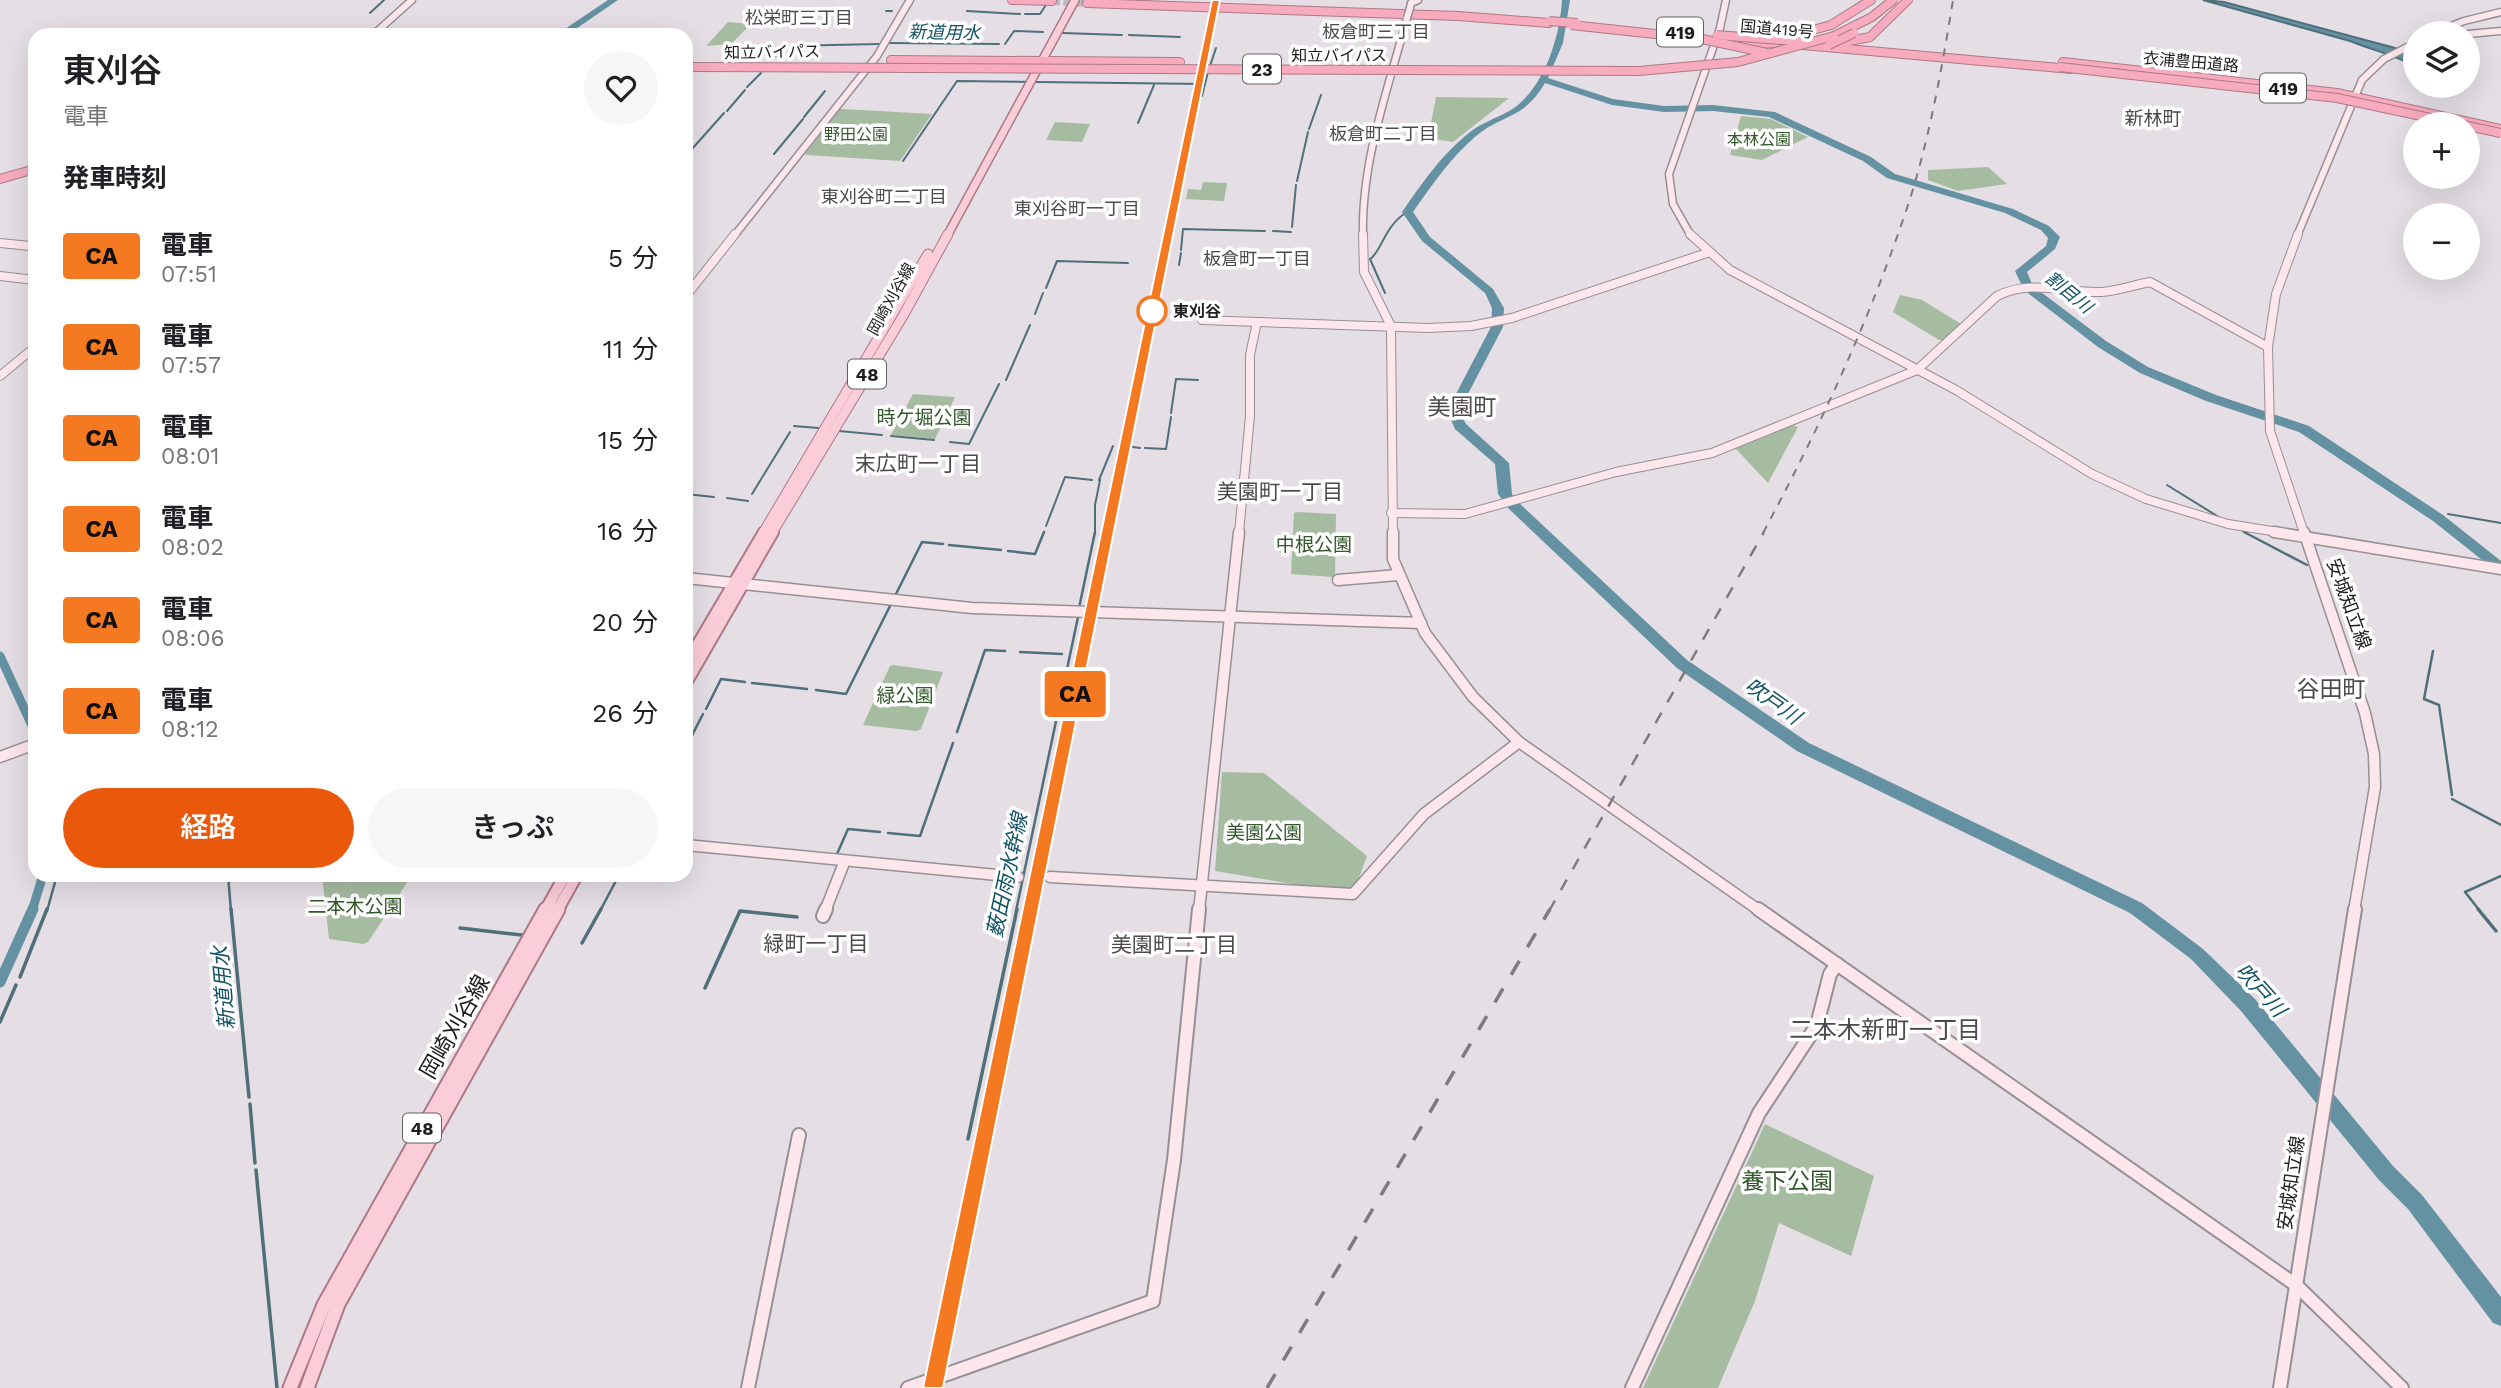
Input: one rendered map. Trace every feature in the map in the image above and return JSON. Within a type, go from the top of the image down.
[{"type":"highway","points":[[1012,0],[1052,1]]},
{"type":"highway","points":[[1142,0],[1276,7]]},
{"type":"highway","points":[[1795,35],[1820,30],[1874,0]]},
{"type":"highway","points":[[1606,26],[1802,37],[1842,23],[1874,0]]},
{"type":"highway","name":"知立バイパス","points":[[693,66],[1627,68],[1712,62],[1767,53],[1813,40],[1853,22],[1885,0]]},
{"type":"highway","name":"知立バイパス","points":[[1285,67],[1639,71],[1713,65],[1773,55],[1819,42],[1861,24],[1893,0]]},
{"type":"highway","points":[[1571,25],[1702,39],[1770,54],[1795,55],[1819,49],[1854,33],[1900,0]]},
{"type":"highway","points":[[1713,44],[1760,47],[1807,40],[1856,41],[1870,37],[1878,24],[1908,0]]},
{"type":"highway","name":"国道419号","points":[[1087,2],[1276,7],[1606,26],[2217,83],[2355,98],[2412,112]]},
{"type":"highway","name":"国道419号","points":[[1549,22],[2208,74],[2355,98],[2501,132]]},
{"type":"highway","name":"国道419号","points":[[1926,52],[2000,61]]},
{"type":"highway","points":[[783,64],[891,60],[1036,65],[1285,67]]},
{"type":"highway","name":"衣浦豊田道路","points":[[2000,61],[2288,86],[2400,106],[2501,132]]},
{"type":"highway","points":[[783,64],[888,69],[1036,65]]},
{"type":"highway","name":"衣浦豊田道路","points":[[2060,67],[2307,91],[2420,112],[2501,132]]},
{"type":"highway","points":[[2480,128],[2501,132]]},
{"type":"highway","points":[[0,177],[28,170]]},
{"type":"main road","name":"岡崎刈谷線","points":[[693,653],[903,316],[1036,65],[1067,0]]},
{"type":"main road","name":"岡崎刈谷線","points":[[1036,65],[1075,0]]},
{"type":"main road","name":"岡崎刈谷線","points":[[693,669],[737,584]]},
{"type":"main road","name":"岡崎刈谷線","points":[[290,1388],[324,1305],[561,882]]},
{"type":"main road","name":"岡崎刈谷線","points":[[307,1388],[338,1304],[573,882]]},
{"type":"street","points":[[381,28],[412,0]]},
{"type":"street","points":[[693,287],[877,55],[910,0]]},
{"type":"street","points":[[1418,0],[1411,3],[1368,165],[1362,206],[1364,272],[1391,326],[1391,513],[1398,575],[1421,623],[1465,687],[1519,742],[2296,1285],[2402,1388]]},
{"type":"street","points":[[1726,0],[1668,174],[1669,191],[1677,217],[1707,253],[1753,285],[1917,370],[2125,491],[2207,519],[2501,569]]},
{"type":"street","points":[[2464,21],[2501,12]]},
{"type":"street","points":[[2480,33],[2501,31]]},
{"type":"street","name":"安城知立線","points":[[2280,1388],[2320,1118],[2373,808],[2374,754],[2352,669],[2280,465],[2270,418],[2268,347],[2276,294],[2310,201],[2355,98],[2367,72],[2403,49]]},
{"type":"street","points":[[0,243],[28,246]]},
{"type":"street","points":[[1202,320],[1440,328],[1480,324],[1512,318],[1707,253]]},
{"type":"street","points":[[0,276],[28,279]]},
{"type":"street","points":[[1391,513],[1448,516],[1616,472],[1712,453],[1917,370],[1997,296],[2026,287],[2102,292],[2150,282],[2260,345],[2268,347]]},
{"type":"street","points":[[908,1388],[1153,1301],[1174,1160],[1231,619],[1250,416],[1250,355],[1257,322]]},
{"type":"street","points":[[0,376],[28,353]]},
{"type":"street","points":[[1338,580],[1398,575]]},
{"type":"street","points":[[693,579],[972,608],[1231,619],[1421,623]]},
{"type":"street","points":[[1050,877],[1353,894],[1424,814],[1519,742]]},
{"type":"street","points":[[0,757],[28,747]]},
{"type":"street","points":[[693,846],[844,863],[1018,877]]},
{"type":"street","points":[[823,916],[844,863]]},
{"type":"street","points":[[1632,1388],[1759,1113],[1817,1025],[1830,974],[1837,964]]},
{"type":"street","points":[[748,1388],[799,1135]]},
{"type":"green space","points":[[728,22],[751,24],[731,44],[706,46]]},
{"type":"green space","points":[[1436,97],[1509,98],[1453,142],[1428,138]]},
{"type":"green space","name":"野田公園","points":[[840,109],[932,114],[900,161],[805,154]]},
{"type":"green space","name":"本林公園","points":[[1741,116],[1771,119],[1808,137],[1762,160],[1730,155]]},
{"type":"green space","points":[[1055,122],[1090,124],[1082,142],[1046,140]]},
{"type":"green space","points":[[1988,167],[2007,184],[1958,191],[1928,180],[1928,170]]},
{"type":"green space","points":[[1203,182],[1227,183],[1224,201],[1186,199],[1188,189],[1201,190]]},
{"type":"green space","points":[[1900,295],[1922,300],[1961,324],[1944,340],[1939,340],[1893,312]]},
{"type":"green space","name":"時ケ堀公園","points":[[913,394],[955,397],[935,439],[891,435]]},
{"type":"green space","points":[[1793,425],[1798,427],[1768,483],[1735,448]]},
{"type":"green space","name":"中根公園","points":[[1294,513],[1336,514],[1335,575],[1332,577],[1291,574]]},
{"type":"green space","name":"緑公園","points":[[890,666],[943,672],[921,729],[917,731],[863,725]]},
{"type":"green space","name":"美園公園","points":[[1222,772],[1264,773],[1367,856],[1353,894],[1215,871]]},
{"type":"green space","name":"二本木公園","points":[[323,882],[407,882],[368,942],[363,944],[329,939]]},
{"type":"green space","name":"養下公園","points":[[1765,1124],[1874,1176],[1851,1256],[1779,1223],[1755,1301],[1718,1388],[1643,1388]]},
{"type":"water","points":[[2203,0],[2224,2],[2395,48],[2403,53],[2403,60],[2350,41]]},
{"type":"waterway","points":[[370,13],[384,0]]},
{"type":"waterway","points":[[572,28],[614,0]]},
{"type":"waterway","name":"吹戸川","points":[[1542,79],[1563,28],[1566,0]]},
{"type":"waterway","points":[[1025,14],[1040,14],[1046,5]]},
{"type":"waterway","points":[[886,11],[892,11]]},
{"type":"waterway","points":[[967,11],[1020,14]]},
{"type":"waterway","name":"新道用水","points":[[1005,44],[1014,31],[1043,32]]},
{"type":"waterway","name":"新道用水","points":[[1063,33],[1122,35]]},
{"type":"waterway","name":"新道用水","points":[[1129,35],[1180,37]]},
{"type":"waterway","name":"新道用水","points":[[888,43],[999,44]]},
{"type":"waterway","name":"新道用水","points":[[776,56],[785,46],[880,44]]},
{"type":"waterway","points":[[1210,66],[1216,48]]},
{"type":"waterway","points":[[1205,84],[1208,72]]},
{"type":"waterway","name":"新道用水","points":[[747,87],[761,73]]},
{"type":"waterway","name":"割目川","points":[[1542,79],[1612,102],[1664,109],[1713,108],[1771,114],[1867,159],[1891,176],[2009,211],[2045,228],[2054,237],[2051,247],[2021,271],[2028,288],[2102,344],[2144,370],[2211,398],[2304,429],[2438,518],[2501,568]]},
{"type":"waterway","name":"吹戸川","points":[[1542,79],[1517,110],[1484,126],[1464,141],[1438,170],[1407,212],[1426,239],[1489,291],[1497,304],[1497,327],[1453,411],[1460,426],[1502,463],[1505,494],[1514,506],[1682,664],[1803,747],[2136,908],[2197,954],[2248,1005],[2386,1173],[2415,1202],[2501,1315]]},
{"type":"waterway","points":[[903,161],[957,81],[1205,84]]},
{"type":"waterway","points":[[1202,96],[1205,84]]},
{"type":"waterway","points":[[1138,123],[1154,85]]},
{"type":"waterway","name":"新道用水","points":[[727,111],[745,90]]},
{"type":"waterway","points":[[804,117],[825,91]]},
{"type":"waterway","points":[[1309,129],[1321,95]]},
{"type":"waterway","name":"新道用水","points":[[693,148],[724,113]]},
{"type":"waterway","points":[[774,154],[803,119]]},
{"type":"waterway","points":[[1297,181],[1308,132]]},
{"type":"waterway","points":[[1292,227],[1296,185]]},
{"type":"waterway","points":[[1385,293],[1370,259],[1393,224],[1407,212]]},
{"type":"waterway","points":[[1181,250],[1183,229],[1265,231]]},
{"type":"waterway","points":[[1273,231],[1291,232]]},
{"type":"waterway","points":[[1179,265],[1181,253]]},
{"type":"waterway","points":[[1046,288],[1057,261],[1128,263]]},
{"type":"waterway","points":[[1035,314],[1043,293]]},
{"type":"waterway","points":[[1006,380],[1030,325]]},
{"type":"waterway","points":[[1171,413],[1176,379],[1198,380]]},
{"type":"waterway","points":[[950,442],[969,444],[999,384]]},
{"type":"waterway","points":[[1145,448],[1166,449],[1171,417]]},
{"type":"waterway","points":[[794,426],[818,428]]},
{"type":"waterway","points":[[839,431],[882,435]]},
{"type":"waterway","points":[[752,494],[790,432]]},
{"type":"waterway","points":[[891,436],[934,440]]},
{"type":"waterway","points":[[1099,480],[1113,446]]},
{"type":"waterway","points":[[1133,447],[1140,448]]},
{"type":"waterway","points":[[1046,526],[1065,477],[1092,480]]},
{"type":"waterway","name":"薮田雨水幹線","points":[[1095,532],[1095,505],[1100,480]]},
{"type":"waterway","points":[[2167,485],[2222,519]]},
{"type":"waterway","points":[[693,495],[714,497]]},
{"type":"waterway","points":[[727,498],[748,501]]},
{"type":"waterway","points":[[2448,514],[2501,523]]},
{"type":"waterway","points":[[2243,531],[2247,533]]},
{"type":"waterway","points":[[1008,551],[1035,554],[1044,532]]},
{"type":"waterway","name":"薮田雨水幹線","points":[[1079,608],[1095,532]]},
{"type":"waterway","points":[[2244,532],[2307,565]]},
{"type":"waterway","points":[[895,596],[922,542],[943,544]]},
{"type":"waterway","points":[[949,545],[1001,550]]},
{"type":"waterway","points":[[816,690],[846,694],[890,606]]},
{"type":"waterway","name":"薮田雨水幹線","points":[[1016,911],[1078,617]]},
{"type":"waterway","points":[[957,732],[985,650],[1005,651]]},
{"type":"waterway","points":[[2433,651],[2424,699],[2439,705],[2452,795]]},
{"type":"waterway","points":[[1020,652],[1062,654]]},
{"type":"waterway","points":[[0,656],[28,717]]},
{"type":"waterway","points":[[706,709],[721,679],[745,682]]},
{"type":"waterway","points":[[752,683],[807,689]]},
{"type":"waterway","points":[[693,733],[703,714]]},
{"type":"waterway","points":[[888,833],[920,836],[953,743]]},
{"type":"waterway","points":[[2452,799],[2501,825]]},
{"type":"waterway","points":[[837,854],[848,829],[880,832]]},
{"type":"waterway","points":[[2480,911],[2465,892],[2501,876]]},
{"type":"waterway","points":[[32,911],[41,882]]},
{"type":"waterway","points":[[47,911],[55,882]]},
{"type":"waterway","name":"新道用水","points":[[229,882],[231,911]]},
{"type":"waterway","points":[[600,911],[615,882]]},
{"type":"waterway","points":[[0,982],[33,909]]},
{"type":"waterway","points":[[20,977],[47,909]]},
{"type":"waterway","name":"新道用水","points":[[231,909],[249,1097]]},
{"type":"waterway","points":[[582,943],[601,909]]},
{"type":"waterway","name":"薮田雨水幹線","points":[[968,1139],[1017,909]]},
{"type":"waterway","points":[[2478,909],[2496,931]]},
{"type":"waterway","points":[[705,988],[740,911],[797,917]]},
{"type":"waterway","points":[[460,928],[522,935]]},
{"type":"waterway","points":[[0,1022],[16,985]]},
{"type":"waterway","name":"新道用水","points":[[250,1104],[255,1163]]},
{"type":"waterway","name":"新道用水","points":[[256,1170],[277,1388]]},
{"type":"tunnel","points":[[1052,1],[1087,3]]},
{"type":"railway","points":[[1103,533],[1214,0]]},
{"type":"railway","points":[[1763,533],[1805,453],[1843,371],[1894,245],[1909,202],[1929,127],[1953,0]]},
{"type":"railway","points":[[1024,911],[1103,532]]},
{"type":"railway","points":[[1549,911],[1764,532]]},
{"type":"railway","points":[[925,1388],[1025,909]]},
{"type":"railway","points":[[1267,1388],[1550,909]]},
{"type":"train","name":"CA","points":[[933,1388],[1216,0]]},
{"type":"place","name":"東刈谷","points":[[1152,311]]},
{"type":"district","name":"松栄町三丁目","points":[[799,17]]},
{"type":"district","name":"板倉町三丁目","points":[[1376,31]]},
{"type":"district","name":"新林町","points":[[2153,118]]},
{"type":"district","name":"板倉町二丁目","points":[[1383,133]]},
{"type":"district","name":"東刈谷町二丁目","points":[[884,196]]},
{"type":"district","name":"東刈谷町一丁目","points":[[1077,208]]},
{"type":"district","name":"板倉町一丁目","points":[[1257,258]]},
{"type":"district","name":"美園町","points":[[1462,407]]},
{"type":"district","name":"末広町一丁目","points":[[918,463]]},
{"type":"district","name":"美園町一丁目","points":[[1280,491]]},
{"type":"district","name":"谷田町","points":[[2331,689]]},
{"type":"district","name":"緑町一丁目","points":[[816,943]]},
{"type":"district","name":"美園町二丁目","points":[[1174,944]]},
{"type":"district","name":"二本木新町一丁目","points":[[1885,1030]]}]
